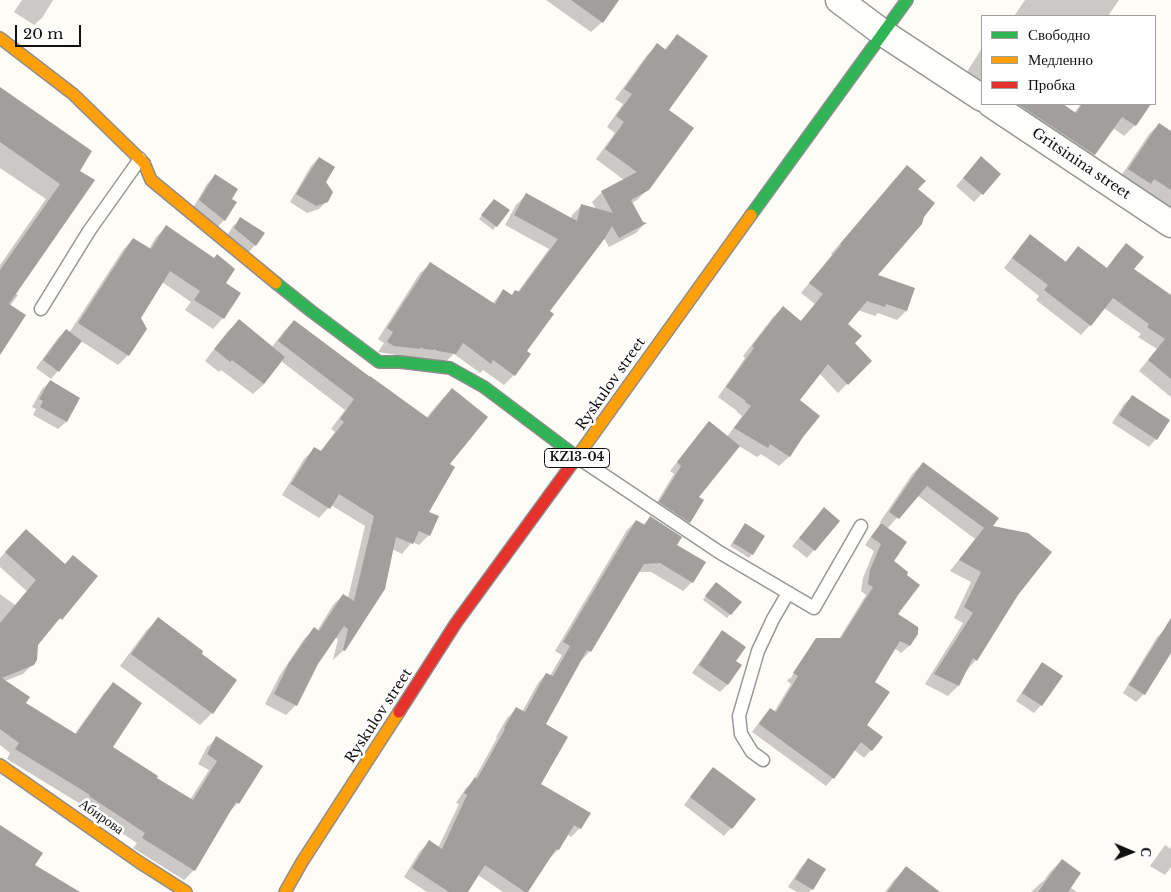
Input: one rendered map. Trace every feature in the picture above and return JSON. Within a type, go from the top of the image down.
[{"type":"main road","name":"Ryskulov street","points":[[284,892],[456,624],[907,0]]},
{"type":"main road","points":[[0,38],[73,94],[144,163],[151,180],[311,310],[379,362],[400,362],[450,368],[484,387],[577,457]]},
{"type":"main road","name":"Абирова","points":[[0,765],[186,892]]},
{"type":"street","points":[[839,0],[883,33],[981,97]]},
{"type":"street","name":"Gritsinina street","points":[[992,105],[1171,224]]},
{"type":"lane","points":[[41,308],[89,231],[140,159]]},
{"type":"lane","points":[[577,457],[719,552],[814,608],[861,526]]},
{"type":"lane","points":[[763,760],[752,752],[741,734],[739,716],[758,652],[773,619],[788,593]]},
{"type":"building","points":[[571,0],[619,0],[603,23]]},
{"type":"building","points":[[677,34],[708,56],[669,110],[694,128],[649,190],[631,200],[643,222],[647,223],[619,238],[612,226],[550,311],[554,314],[527,351],[531,354],[515,376],[493,360],[491,364],[463,343],[456,354],[421,347],[420,349],[394,346],[387,342],[393,332],[387,328],[430,262],[495,304],[503,289],[512,295],[515,290],[519,292],[558,239],[514,215],[526,193],[577,221],[581,204],[613,213],[601,191],[637,172],[605,149],[624,122],[616,116],[632,94],[624,89],[657,43],[666,50]]},
{"type":"building","points":[[0,87],[92,151],[80,171],[95,180],[9,304],[26,315],[0,355],[0,270],[60,184],[0,142]]},
{"type":"building","points":[[1020,105],[1064,105],[1076,113],[1081,105],[1150,105],[1136,126],[1122,117],[1095,155]]},
{"type":"building","points":[[1159,123],[1171,131],[1171,190],[1154,179],[1151,184],[1128,169]]},
{"type":"building","points":[[981,156],[1001,174],[983,195],[963,178]]},
{"type":"building","points":[[319,157],[335,167],[326,182],[333,192],[328,202],[316,206],[296,194]]},
{"type":"building","points":[[907,165],[926,181],[918,189],[935,203],[924,217],[922,224],[878,275],[915,288],[907,311],[886,304],[885,307],[867,301],[848,324],[862,336],[855,343],[872,361],[848,385],[828,364],[800,400],[820,416],[790,457],[770,444],[768,448],[734,428],[751,406],[726,387],[754,348],[752,346],[783,306],[801,321],[823,294],[809,283]]},
{"type":"building","points":[[215,174],[238,189],[232,199],[237,202],[225,221],[199,200]]},
{"type":"building","points":[[494,199],[510,210],[497,227],[481,215]]},
{"type":"building","points":[[240,217],[265,233],[256,246],[234,228]]},
{"type":"building","points":[[166,225],[214,258],[217,254],[235,269],[226,283],[241,293],[224,319],[194,300],[200,291],[170,271],[141,318],[147,329],[129,356],[78,323],[133,238],[151,249]]},
{"type":"building","points":[[1030,234],[1066,262],[1078,246],[1107,268],[1126,243],[1144,257],[1134,269],[1171,295],[1171,379],[1148,360],[1165,339],[1147,327],[1149,324],[1113,298],[1091,326],[1044,290],[1048,285],[1012,258]]},
{"type":"building","points":[[239,319],[285,357],[264,384],[214,349]]},
{"type":"building","points":[[294,320],[428,418],[452,388],[488,417],[450,464],[455,467],[429,512],[439,516],[430,536],[419,531],[413,544],[396,537],[385,589],[345,651],[343,650],[348,629],[344,626],[318,664],[297,706],[274,694],[289,663],[314,627],[319,631],[343,594],[354,601],[374,516],[339,494],[330,509],[291,484],[314,447],[321,451],[344,422],[340,419],[354,399],[278,341]]},
{"type":"building","points":[[66,329],[82,341],[59,372],[43,360]]},
{"type":"building","points":[[50,380],[80,398],[67,422],[40,407],[43,401],[39,399]]},
{"type":"building","points":[[1132,395],[1170,420],[1157,440],[1119,415]]},
{"type":"building","points":[[709,421],[740,446],[699,497],[704,500],[690,523],[659,502],[681,466],[677,462]]},
{"type":"building","points":[[923,462],[999,518],[993,526],[1028,533],[1052,552],[1018,595],[977,661],[973,658],[959,686],[934,674],[973,613],[964,607],[981,572],[959,560],[984,528],[927,486],[899,519],[889,512]]},
{"type":"building","points":[[824,507],[840,521],[815,551],[799,538]]},
{"type":"building","points":[[650,516],[682,537],[677,545],[706,562],[693,583],[660,563],[644,564],[591,652],[587,650],[546,724],[568,737],[541,784],[591,813],[581,829],[574,825],[559,850],[556,849],[528,892],[525,892],[485,865],[468,892],[449,892],[412,868],[429,840],[442,849],[467,795],[464,793],[475,777],[477,779],[516,707],[525,712],[546,673],[553,676],[570,646],[563,642],[636,520],[645,525]]},
{"type":"building","points":[[745,523],[765,536],[753,555],[733,543]]},
{"type":"building","points":[[881,523],[907,542],[894,561],[920,585],[898,614],[918,627],[918,634],[910,646],[900,641],[875,682],[890,692],[867,725],[883,737],[872,751],[861,742],[834,779],[759,724],[770,708],[776,712],[798,676],[793,673],[816,638],[841,638],[873,587],[868,584],[870,570],[881,544],[871,537]]},
{"type":"building","points":[[26,529],[65,564],[73,555],[98,576],[62,620],[60,618],[38,645],[37,660],[34,665],[2,678],[30,697],[26,703],[76,734],[113,682],[142,703],[113,747],[158,776],[157,778],[193,800],[217,761],[207,754],[216,736],[263,766],[239,804],[236,802],[195,871],[142,838],[145,833],[90,795],[15,749],[19,743],[0,729],[0,623],[36,580],[5,552]]},
{"type":"building","points":[[716,582],[742,602],[731,615],[705,596]]},
{"type":"building","points":[[158,617],[237,680],[213,714],[131,654]]},
{"type":"building","points":[[1171,618],[1171,653],[1145,695],[1129,685]]},
{"type":"building","points":[[722,630],[746,647],[736,661],[742,665],[728,685],[699,665]]},
{"type":"building","points":[[1042,662],[1063,676],[1042,706],[1022,693]]},
{"type":"building","points":[[713,767],[756,799],[732,829],[690,797]]},
{"type":"building","points":[[0,825],[43,853],[35,865],[80,892],[0,892]]},
{"type":"building","points":[[808,858],[826,869],[813,890],[795,879]]},
{"type":"building","points":[[1062,859],[1081,873],[1068,892],[1038,892]]},
{"type":"building","points":[[906,866],[940,892],[887,892]]},
{"type":"traffic: fast","points":[[751,215],[907,0]]},
{"type":"traffic: fast","points":[[276,283],[379,362],[400,362],[450,368],[484,387],[577,457]]},
{"type":"traffic: slow","points":[[0,38],[73,94],[144,163],[151,180],[276,283]]},
{"type":"traffic: slow","points":[[577,457],[751,215]]},
{"type":"traffic: slow","points":[[285,892],[302,862],[399,712]]},
{"type":"traffic: slow","points":[[0,765],[139,862],[186,892]]},
{"type":"traffic: jam","points":[[399,712],[456,623],[577,457]]}]
